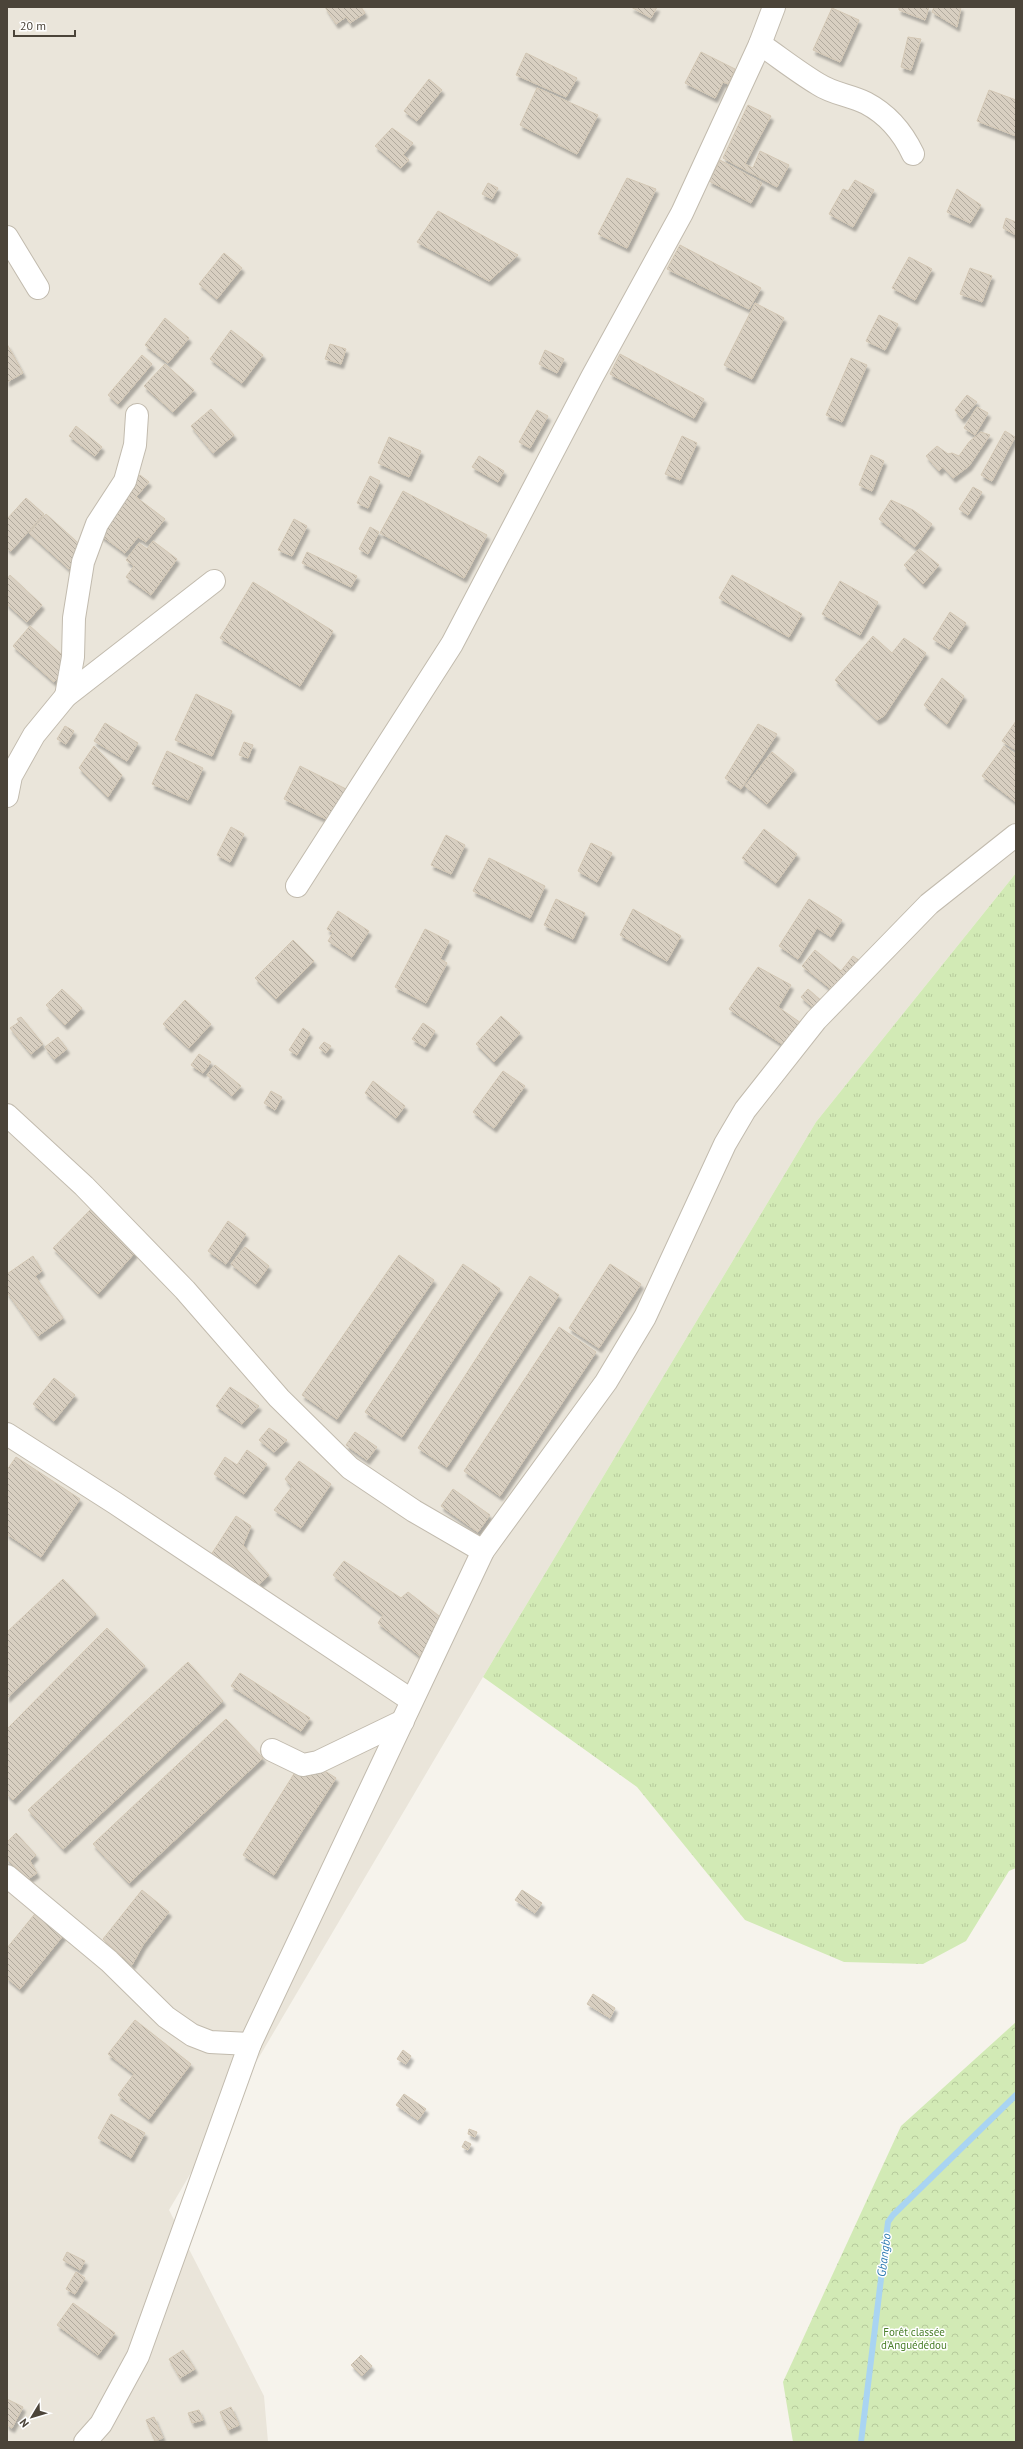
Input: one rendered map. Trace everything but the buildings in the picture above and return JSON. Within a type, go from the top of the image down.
[{"type":"street","points":[[297,886],[452,644],[592,377],[682,214],[760,44],[774,7]]},
{"type":"street","points":[[760,44],[818,84],[836,94],[866,103],[880,112],[904,135],[913,154]]},
{"type":"street","points":[[7,237],[38,288]]},
{"type":"street","points":[[66,696],[73,657],[74,618],[83,562],[98,524],[125,481],[135,445],[137,415]]},
{"type":"street","points":[[8,782],[34,735],[66,696],[214,581]]},
{"type":"street","points":[[85,2442],[102,2424],[138,2356],[250,2044],[403,1721],[411,1700],[483,1551],[606,1382],[645,1316],[725,1144],[745,1110],[816,1020],[929,904],[1016,835]]},
{"type":"street","points":[[7,1116],[90,1192],[185,1290],[279,1398],[350,1468],[414,1511],[483,1551]]},
{"type":"street","points":[[7,1434],[115,1503],[411,1700]]},
{"type":"street","points":[[272,1750],[303,1765],[318,1762],[403,1721]]},
{"type":"street","points":[[7,1876],[104,1957],[166,2017],[176,2024],[192,2035],[210,2042],[250,2044]]},
{"type":"shaded area","points":[[7,7],[1016,7],[1016,873],[816,1122],[483,1677],[169,2210],[264,2396],[268,2442],[7,2442]]},
{"type":"green space","points":[[1016,873],[1016,1868],[1009,1871],[966,1941],[923,1964],[844,1962],[745,1920],[637,1787],[483,1677],[816,1122]]},
{"type":"green space","name":"Forêt classée d’Anguédédou","points":[[1016,2022],[1016,2442],[793,2442],[783,2382],[901,2126]]},
{"type":"waterway","name":"Gbangbo","points":[[861,2442],[888,2222],[893,2215],[1016,2095]]}]
